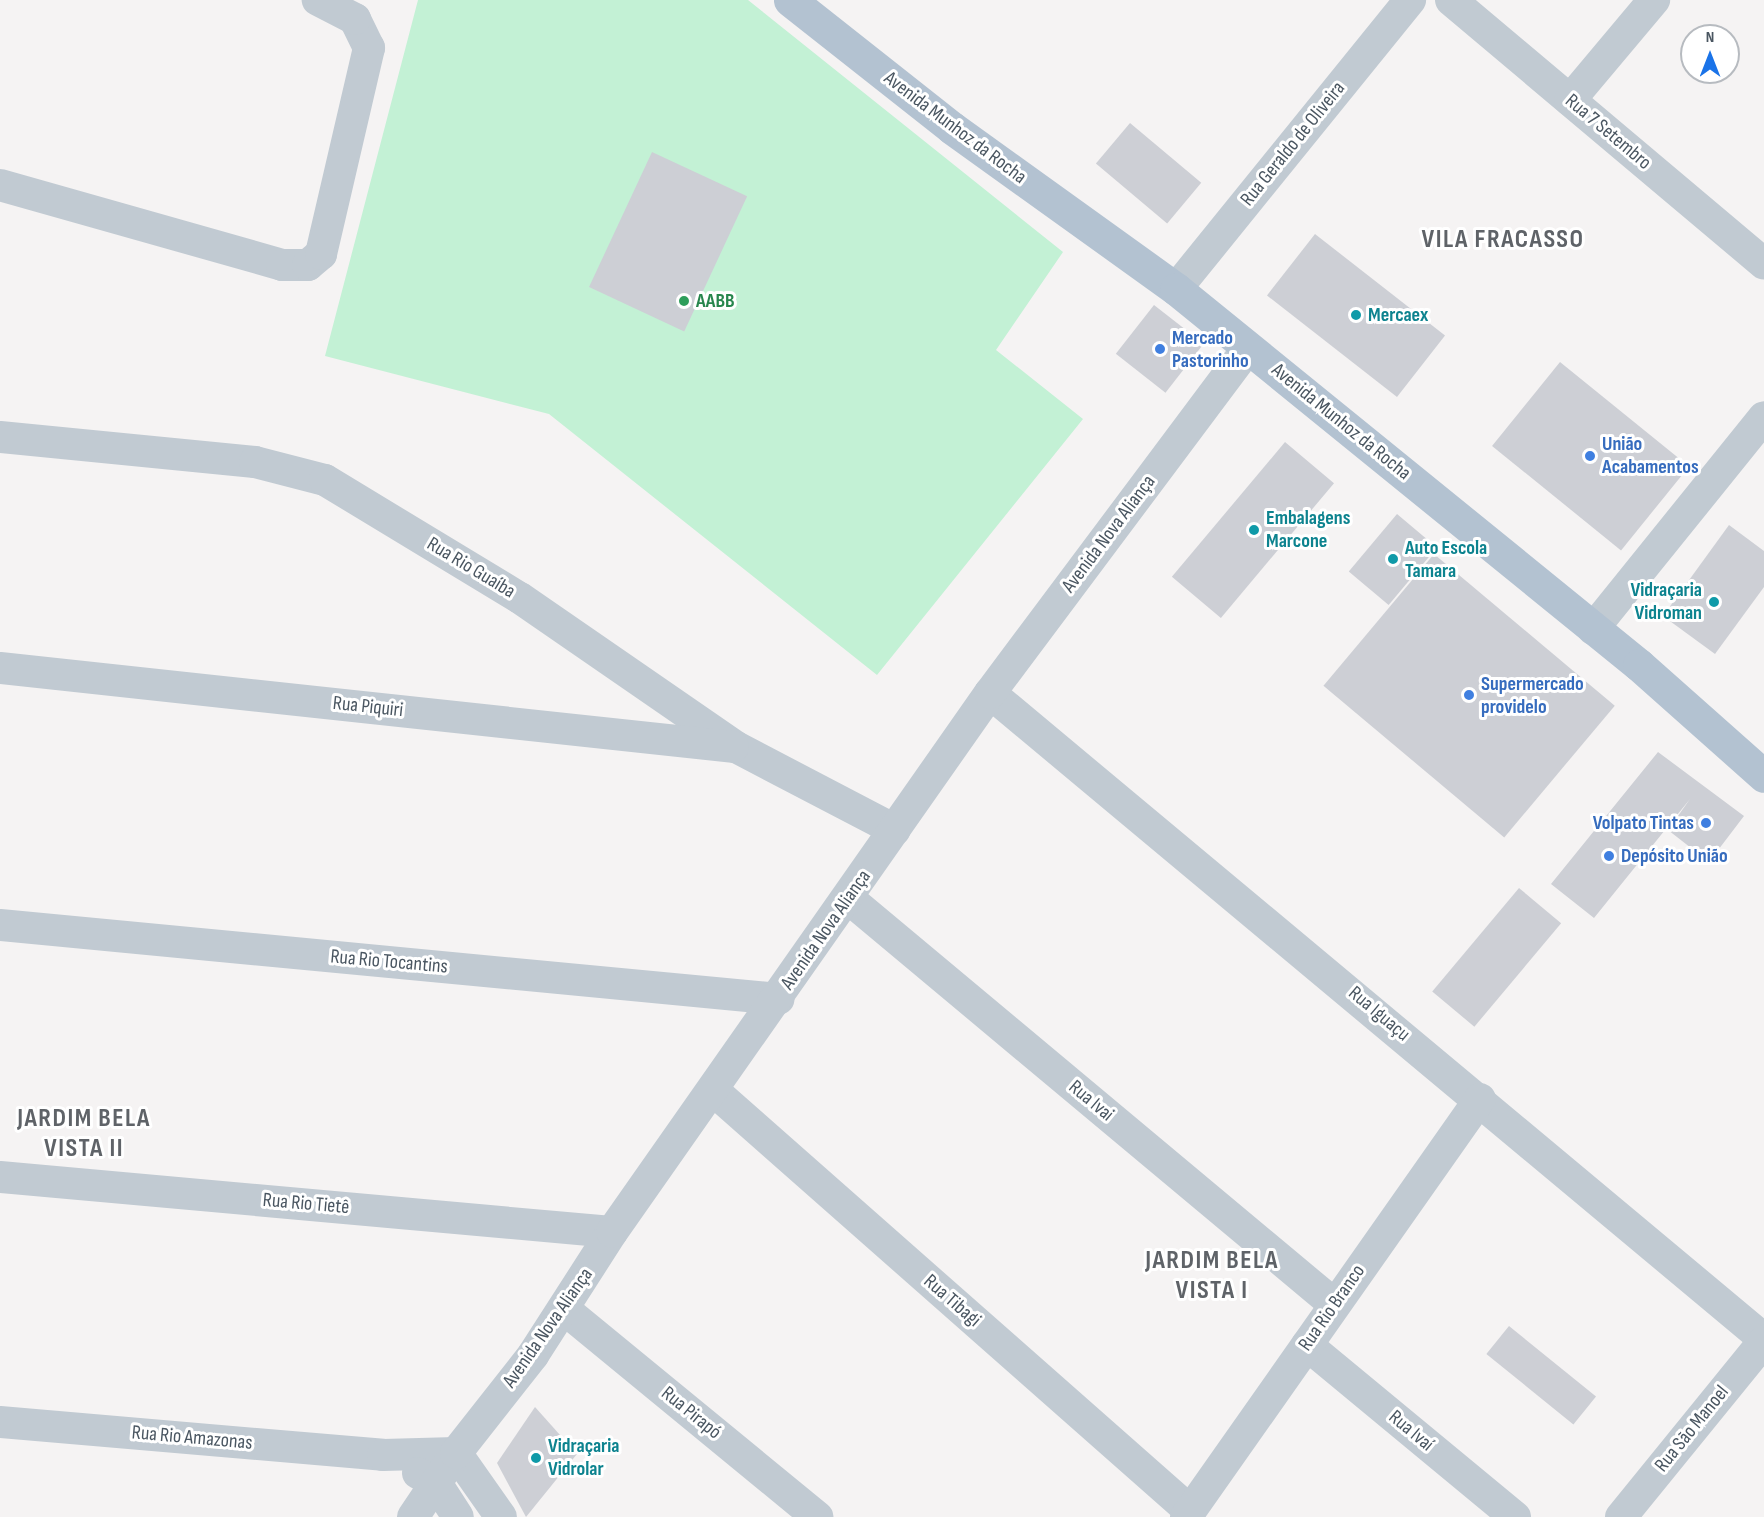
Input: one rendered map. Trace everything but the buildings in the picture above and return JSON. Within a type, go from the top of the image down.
[{"type":"main road","name":"Avenida Munhoz da Rocha","points":[[790,0],[952,129],[1176,289],[1593,628],[1764,776]]},
{"type":"street","points":[[0,185],[282,265],[308,265],[321,254],[369,48],[355,19],[329,2],[318,0]]},
{"type":"street","name":"Rua Geraldo de Oliveira","points":[[1176,289],[1410,0]]},
{"type":"street","name":"Rua 7 Setembro","points":[[1451,0],[1764,264]]},
{"type":"street","points":[[1570,100],[1654,0]]},
{"type":"street","name":"Avenida Nova Aliança","points":[[413,1517],[456,1453],[564,1309],[612,1232],[714,1091],[990,693],[1248,348]]},
{"type":"street","points":[[1593,628],[1764,417]]},
{"type":"street","name":"Rua Rio Guaíba","points":[[0,437],[255,462],[325,480],[520,598],[736,747],[895,831]]},
{"type":"street","name":"Rua Piquiri","points":[[0,668],[736,747]]},
{"type":"street","name":"Rua Iguaçu","points":[[990,693],[1480,1099],[1764,1340]]},
{"type":"street","name":"Rua Ivai","points":[[848,898],[1334,1304]]},
{"type":"street","name":"Rua Rio Tocantins","points":[[0,925],[778,999]]},
{"type":"street","name":"Rua Tibagi","points":[[714,1091],[1188,1514]]},
{"type":"street","name":"Rua Rio Branco","points":[[1188,1514],[1480,1099]]},
{"type":"street","name":"Rua Rio Tietê","points":[[0,1177],[612,1232]]},
{"type":"street","name":"Rua Pirapó","points":[[564,1309],[818,1517]]},
{"type":"street","name":"Rua São Manoel","points":[[1621,1517],[1764,1340]]},
{"type":"street","name":"Rua Ivaí","points":[[1307,1345],[1515,1517]]},
{"type":"street","name":"Rua Rio Amazonas","points":[[0,1422],[383,1455],[456,1453]]},
{"type":"street","points":[[456,1453],[501,1517]]},
{"type":"street","name":"Rua Rio Amazonas","points":[[383,1455],[436,1483]]},
{"type":"street","points":[[436,1483],[458,1517]]},
{"type":"green space","name":"AABB","points":[[418,0],[748,0],[1063,252],[996,350],[1083,419],[877,675],[549,414],[325,356]]},
{"type":"place","name":"AABB","points":[[684,301]]},
{"type":"place","name":"Mercaex","points":[[1356,315]]},
{"type":"place","name":"Mercado Pastorinho","points":[[1160,349]]},
{"type":"place","name":"União Acabamentos","points":[[1590,456]]},
{"type":"place","name":"Embalagens Marcone","points":[[1254,530]]},
{"type":"place","name":"Auto Escola Tamara","points":[[1393,559]]},
{"type":"place","name":"Vidraçaria Vidroman","points":[[1714,602]]},
{"type":"place","name":"Supermercado providelo","points":[[1469,695]]},
{"type":"place","name":"Volpato Tintas","points":[[1706,823]]},
{"type":"place","name":"Depósito União","points":[[1609,856]]},
{"type":"place","name":"Vidraçaria Vidrolar","points":[[536,1458]]},
{"type":"district","name":"VILA FRACASSO","points":[[1503,240]]},
{"type":"district","name":"JARDIM BELA VISTA II","points":[[84,1134]]},
{"type":"district","name":"JARDIM BELA VISTA I","points":[[1212,1276]]}]
